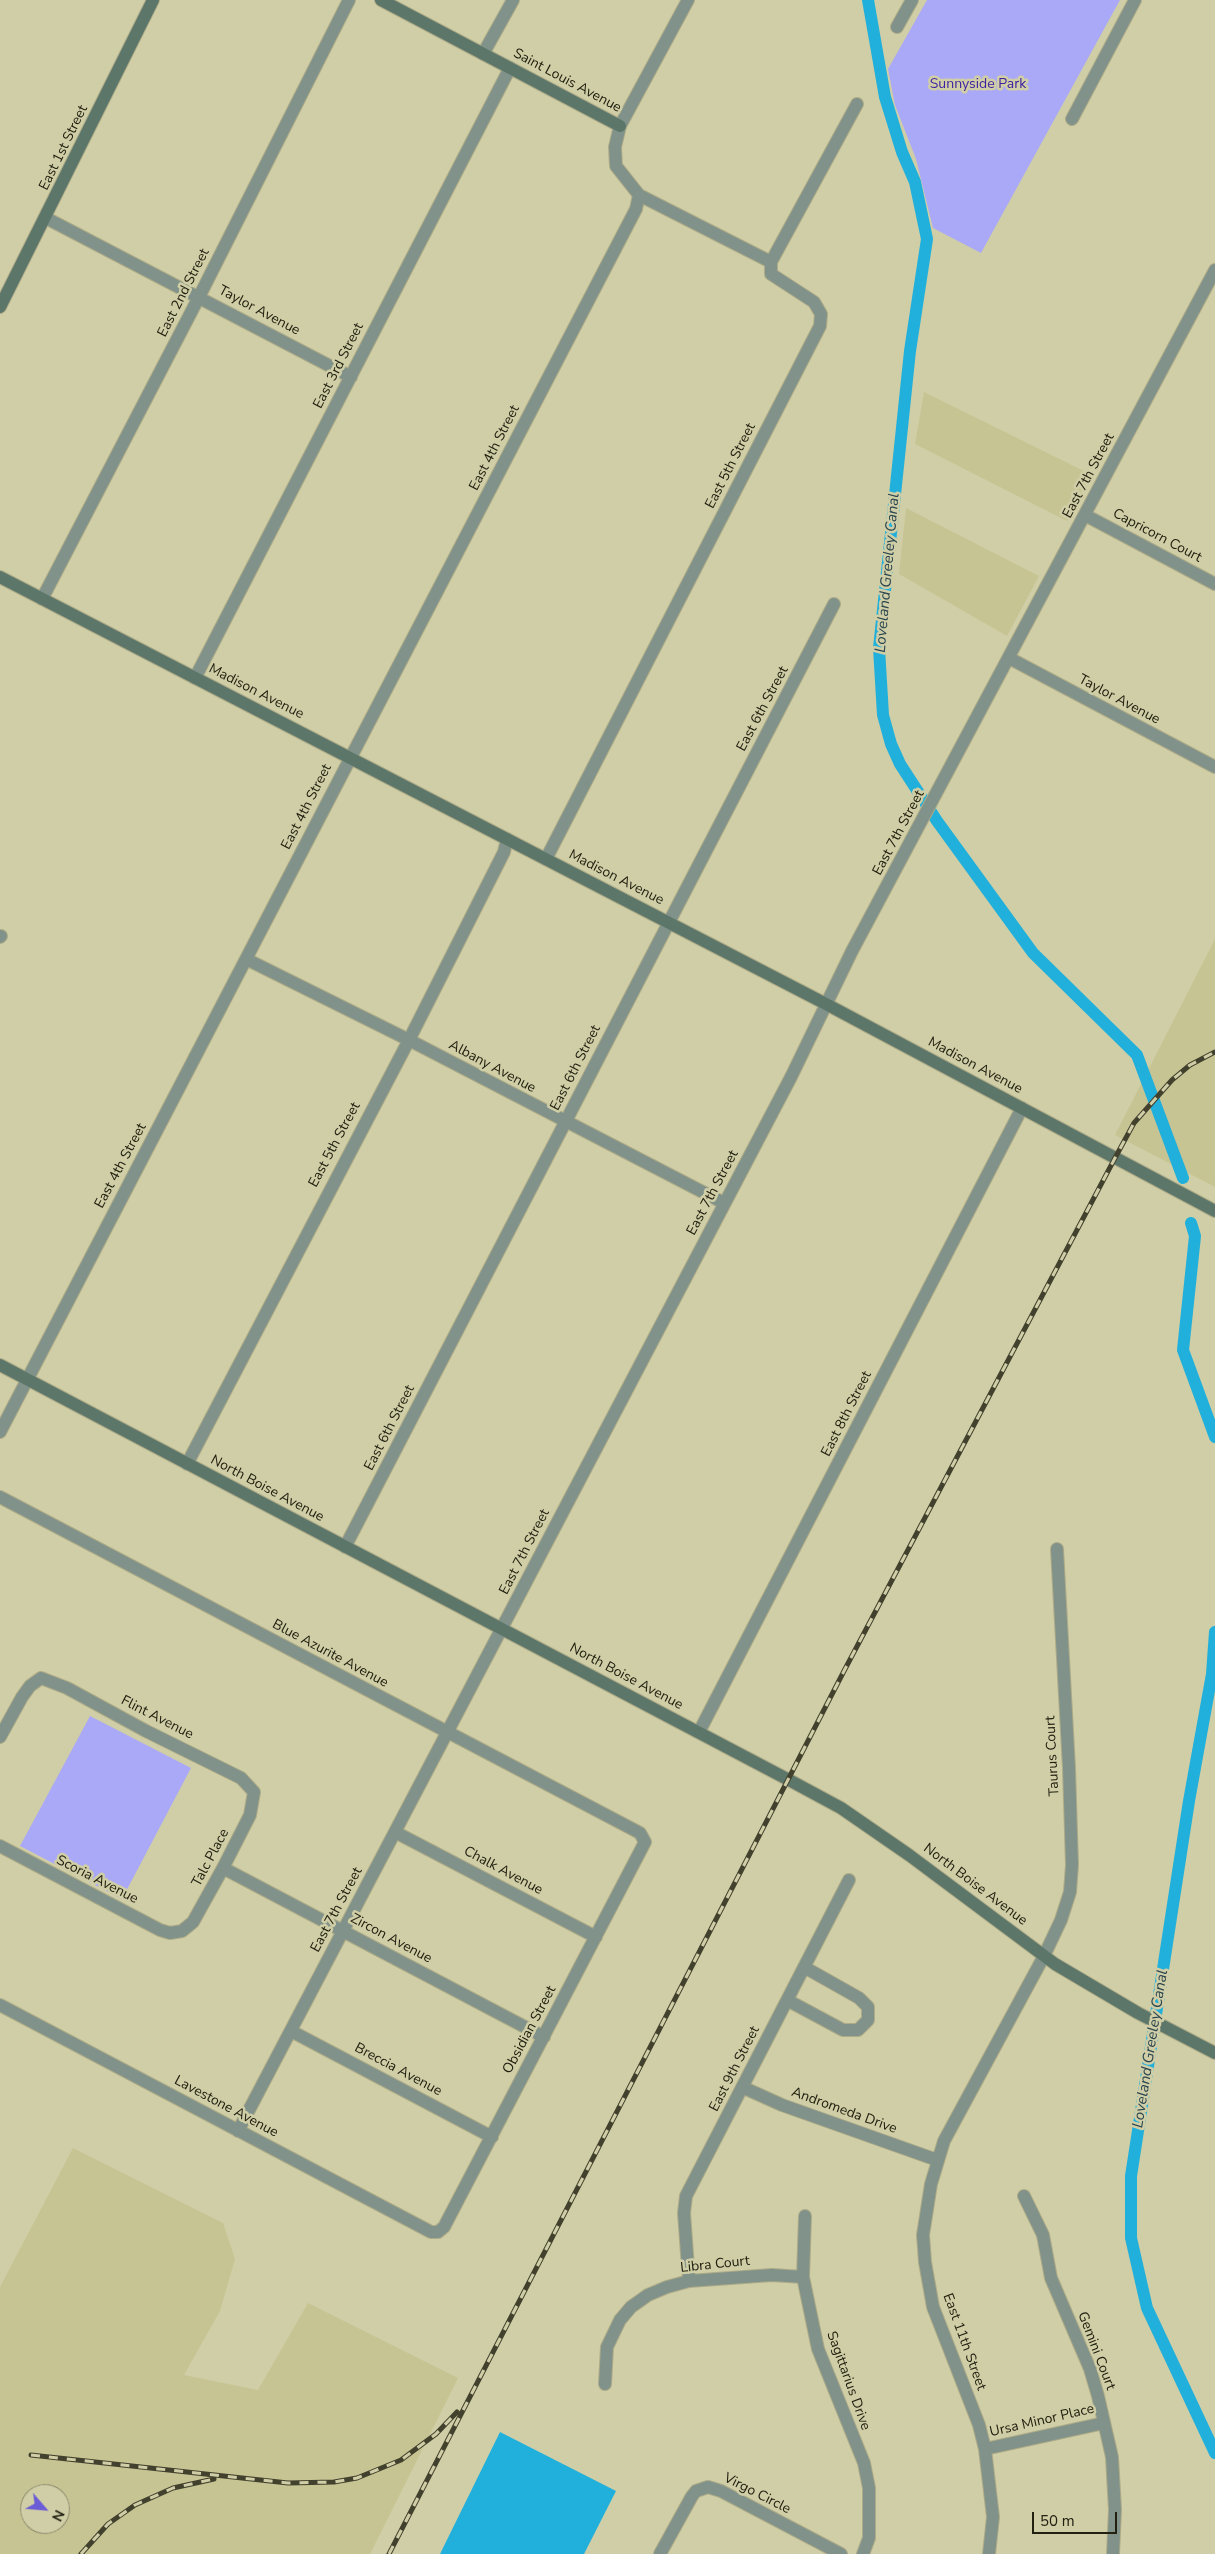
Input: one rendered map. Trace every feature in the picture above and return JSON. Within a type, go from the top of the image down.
[{"type":"main road","name":"East 1st Street","points":[[0,307],[153,0]]},
{"type":"main road","name":"Saint Louis Avenue","points":[[380,0],[620,126]]},
{"type":"main road","name":"Madison Avenue","points":[[0,577],[826,1004],[1209,1208]]},
{"type":"main road","name":"North Boise Avenue","points":[[0,1366],[790,1780],[856,1818],[910,1855],[1044,1956],[1138,2013],[1215,2053]]},
{"type":"street","name":"East 2nd Street","points":[[42,599],[199,297],[349,0]]},
{"type":"street","points":[[483,54],[513,0]]},
{"type":"street","points":[[620,126],[688,0]]},
{"type":"street","points":[[898,27],[912,0]]},
{"type":"street","points":[[1072,119],[1135,0]]},
{"type":"street","name":"East 3rd Street","points":[[196,678],[510,68]]},
{"type":"street","points":[[771,262],[857,104]]},
{"type":"street","name":"Saint Louis Avenue","points":[[620,126],[615,147],[616,166],[638,195],[771,262]]},
{"type":"street","name":"East 4th Street","points":[[0,1432],[638,205],[638,195]]},
{"type":"street","name":"Taylor Avenue","points":[[46,218],[351,376]]},
{"type":"street","name":"East 5th Street","points":[[546,859],[820,326],[821,314],[814,302],[771,274],[771,262]]},
{"type":"street","name":"East 7th Street","points":[[238,2131],[791,1077],[826,1004],[920,824],[1215,270]]},
{"type":"street","name":"Capricorn Court","points":[[1085,514],[1215,584]]},
{"type":"street","name":"East 6th Street","points":[[346,1547],[834,604]]},
{"type":"street","name":"Taylor Avenue","points":[[1009,658],[1215,767]]},
{"type":"street","name":"East 5th Street","points":[[187,1464],[409,1040],[504,852],[507,839]]},
{"type":"street","name":"Albany Avenue","points":[[246,959],[409,1040],[724,1203]]},
{"type":"street","name":"East 8th Street","points":[[699,1732],[1022,1108]]},
{"type":"street","name":"Blue Azurite Avenue","points":[[0,1497],[640,1833],[644,1839]]},
{"type":"street","name":"Taurus Court","points":[[1044,1956],[1062,1920],[1070,1892],[1072,1865],[1069,1768],[1057,1549]]},
{"type":"street","name":"Flint Avenue","points":[[0,1737],[22,1697],[30,1686],[41,1678],[67,1688],[146,1731],[241,1778],[254,1792]]},
{"type":"street","name":"Talc Place","points":[[182,1931],[193,1922],[250,1816],[254,1792]]},
{"type":"street","name":"Chalk Avenue","points":[[395,1832],[596,1937]]},
{"type":"street","name":"Obsidian Street","points":[[438,2232],[444,2227],[492,2137],[644,1846],[644,1839]]},
{"type":"street","name":"Scoria Avenue","points":[[0,1846],[160,1930],[170,1932],[182,1931]]},
{"type":"street","name":"Zircon Avenue","points":[[223,1868],[544,2037]]},
{"type":"street","name":"East 9th Street","points":[[689,2281],[684,2213],[686,2196],[849,1880]]},
{"type":"street","name":"East 11th Street","points":[[989,2554],[993,2517],[985,2449],[979,2425],[933,2308],[925,2262],[923,2235],[926,2210],[937,2160],[944,2141],[1044,1956]]},
{"type":"street","points":[[787,2000],[843,2030],[858,2030],[868,2020],[868,2007],[860,1998],[804,1967]]},
{"type":"street","name":"Lavestone Avenue","points":[[0,2005],[431,2232],[438,2232]]},
{"type":"street","name":"Breccia Avenue","points":[[290,2031],[492,2137]]},
{"type":"street","name":"Andromeda Drive","points":[[742,2087],[782,2105],[937,2160]]},
{"type":"street","name":"Gemini Court","points":[[1024,2196],[1043,2235],[1051,2278],[1090,2369],[1104,2423],[1112,2457],[1114,2484],[1112,2554]]},
{"type":"street","name":"Sagittarius Drive","points":[[806,2216],[802,2277],[818,2349],[864,2463],[869,2488],[869,2538],[864,2554]]},
{"type":"street","name":"Libra Court","points":[[605,2384],[607,2346],[620,2320],[631,2307],[648,2295],[667,2286],[689,2281],[772,2275],[802,2277]]},
{"type":"street","name":"Ursa Minor Place","points":[[985,2449],[1104,2423]]},
{"type":"street","name":"Virgo Circle","points":[[660,2554],[692,2496],[696,2491],[708,2487],[721,2491],[842,2554]]},
{"type":"shaded area","points":[[924,392],[1090,474],[1067,521],[915,444]]},
{"type":"shaded area","points":[[906,508],[1039,576],[1007,636],[899,574]]},
{"type":"shaded area","points":[[1215,939],[1215,1187],[1115,1135]]},
{"type":"shaded area","points":[[73,2148],[223,2223],[235,2259],[220,2311],[184,2375],[258,2390],[308,2303],[458,2378],[370,2554],[0,2554],[0,2287]]},
{"type":"shaded area","points":[[500,2432],[616,2491],[584,2554],[440,2554]]},
{"type":"green space","name":"Sunnyside Park","points":[[927,0],[1120,0],[981,253],[933,228],[916,159],[895,105],[888,69]]},
{"type":"green space","points":[[90,1716],[191,1768],[122,1899],[20,1846]]},
{"type":"waterway","name":"Loveland Greeley Canal","points":[[868,0],[885,97],[902,152],[915,182],[927,239],[910,351],[879,648],[883,715],[891,744],[900,764],[937,821],[1033,953],[1137,1055],[1183,1178]]},
{"type":"waterway","name":"Loveland Greeley Canal","points":[[1191,1223],[1195,1236],[1183,1350],[1215,1437]]},
{"type":"waterway","name":"Loveland Greeley Canal","points":[[1215,1632],[1212,1674],[1189,1801],[1131,2176],[1131,2238],[1147,2308],[1215,2453]]},
{"type":"railway","points":[[389,2554],[844,1671],[1134,1123],[1172,1080],[1190,1065],[1215,1052]]},
{"type":"railway","points":[[31,2455],[288,2483],[334,2482],[357,2478],[401,2460],[436,2434],[457,2412]]},
{"type":"railway","points":[[81,2554],[108,2524],[135,2505],[173,2488],[214,2479]]}]
